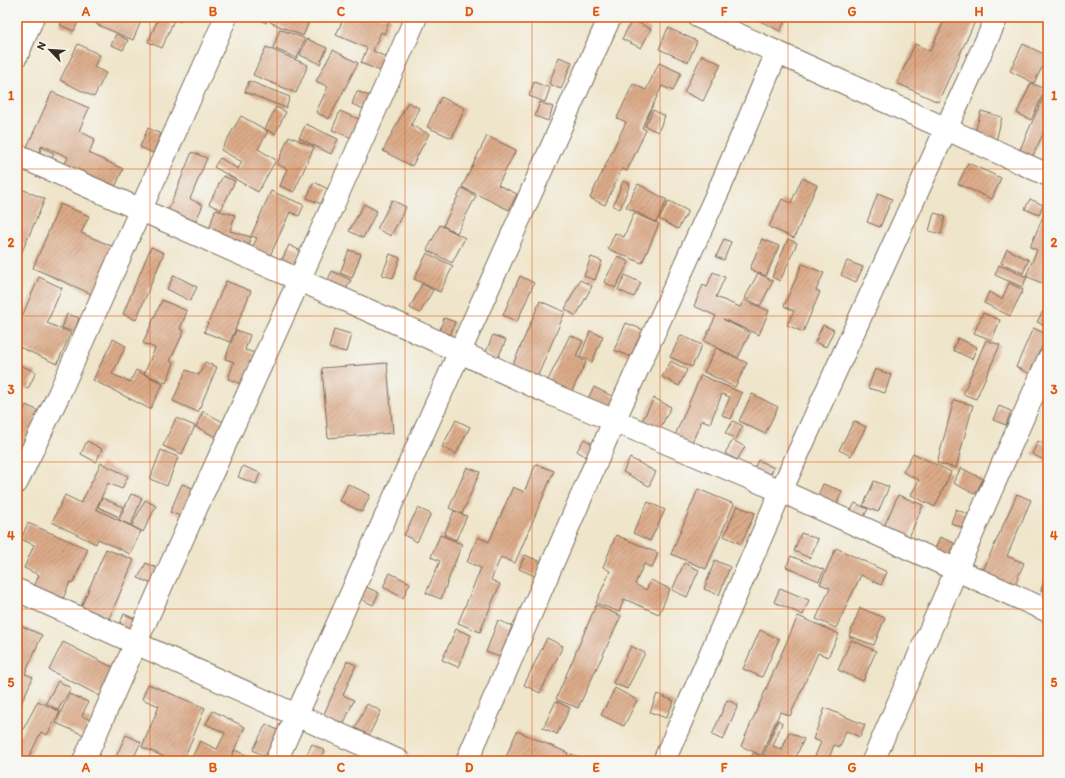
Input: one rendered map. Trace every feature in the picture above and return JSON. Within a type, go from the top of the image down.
[{"type":"street","points":[[17,55],[33,17]]},
{"type":"street","points":[[17,482],[59,394],[226,17]]},
{"type":"street","points":[[84,761],[300,280],[416,17]]},
{"type":"street","points":[[276,761],[461,352],[610,17]]},
{"type":"street","points":[[664,761],[781,491],[997,17]]},
{"type":"street","points":[[711,20],[777,52],[1048,175]]},
{"type":"street","points":[[467,761],[614,421],[725,176],[777,52]]},
{"type":"street","points":[[17,155],[614,421],[781,491],[1048,612]]},
{"type":"street","points":[[873,761],[955,570],[1048,360]]},
{"type":"street","points":[[17,590],[399,761]]},
{"type":"building","points":[[63,17],[80,17],[74,31],[60,25]]},
{"type":"building","points":[[99,17],[132,17],[141,21],[133,40],[96,24]]},
{"type":"building","points":[[159,17],[168,17],[174,20],[162,48],[148,42]]},
{"type":"building","points":[[171,17],[183,17],[180,22]]},
{"type":"building","points":[[254,17],[269,17],[266,23]]},
{"type":"building","points":[[273,17],[311,17],[303,36],[270,22]]},
{"type":"building","points":[[344,17],[391,17],[384,34],[381,32],[373,51],[386,57],[380,71],[361,63],[367,48],[336,35]]},
{"type":"building","points":[[757,17],[787,17],[780,31],[756,19]]},
{"type":"building","points":[[946,17],[977,17],[938,102],[897,83],[915,44],[930,51]]},
{"type":"building","points":[[632,20],[651,29],[641,48],[622,39]]},
{"type":"building","points":[[668,28],[697,41],[688,62],[659,49]]},
{"type":"building","points":[[280,29],[305,39],[297,58],[273,48]]},
{"type":"building","points":[[116,34],[128,40],[123,50],[111,45]]},
{"type":"building","points":[[307,39],[327,48],[320,64],[300,55]]},
{"type":"building","points":[[78,44],[100,55],[94,67],[106,73],[94,97],[60,80]]},
{"type":"building","points":[[1023,44],[1048,56],[1034,83],[1010,71]]},
{"type":"building","points":[[266,47],[308,65],[296,93],[253,75]]},
{"type":"building","points":[[333,50],[358,63],[329,119],[316,112],[328,87],[316,81]]},
{"type":"building","points":[[702,55],[721,64],[703,101],[684,92]]},
{"type":"building","points":[[559,57],[572,62],[561,89],[549,84]]},
{"type":"building","points":[[659,63],[681,73],[673,91],[662,86],[642,128],[646,130],[627,171],[622,169],[605,205],[590,198],[626,122],[617,118],[633,84],[646,90]]},
{"type":"building","points":[[249,81],[290,97],[286,108],[245,92]]},
{"type":"building","points":[[534,82],[550,88],[545,102],[529,96]]},
{"type":"building","points":[[1031,83],[1045,89],[1031,120],[1017,113]]},
{"type":"building","points":[[1048,86],[1048,123],[1031,160],[1018,154]]},
{"type":"building","points":[[357,91],[369,96],[364,109],[352,104]]},
{"type":"building","points":[[52,92],[89,108],[79,131],[95,139],[89,153],[123,169],[112,194],[62,171],[68,157],[42,145],[37,155],[26,149]]},
{"type":"building","points":[[441,97],[465,108],[452,138],[427,127]]},
{"type":"building","points":[[408,102],[419,108],[411,125],[429,134],[412,166],[383,151]]},
{"type":"building","points":[[540,102],[553,107],[548,121],[535,116]]},
{"type":"building","points":[[276,107],[286,112],[275,134],[265,129]]},
{"type":"building","points":[[653,110],[665,116],[658,132],[645,126]]},
{"type":"building","points":[[340,111],[363,121],[355,139],[332,130]]},
{"type":"building","points":[[981,111],[1002,117],[995,145],[973,139]]},
{"type":"building","points":[[241,116],[268,131],[258,149],[276,160],[258,192],[214,167],[220,158],[238,169],[242,162],[221,150]]},
{"type":"building","points":[[306,124],[338,139],[331,154],[299,138]]},
{"type":"building","points":[[148,128],[161,134],[153,153],[140,147]]},
{"type":"building","points":[[289,136],[314,147],[294,192],[280,186],[287,169],[277,164]]},
{"type":"building","points":[[487,136],[516,150],[498,185],[517,194],[509,210],[462,187]]},
{"type":"building","points":[[42,147],[54,153],[48,167],[36,161]]},
{"type":"building","points":[[192,152],[207,158],[190,199],[203,205],[192,229],[165,218]]},
{"type":"building","points":[[968,163],[1001,178],[992,199],[958,184]]},
{"type":"building","points":[[223,176],[235,181],[221,210],[209,204]]},
{"type":"building","points":[[802,178],[817,185],[794,238],[769,227],[782,199],[791,203]]},
{"type":"building","points":[[623,181],[630,184],[620,209],[613,206]]},
{"type":"building","points":[[314,182],[328,189],[321,204],[307,198]]},
{"type":"building","points":[[638,184],[667,200],[656,222],[626,207]]},
{"type":"building","points":[[17,187],[45,199],[20,256],[17,255]]},
{"type":"building","points":[[462,188],[476,196],[457,233],[443,226]]},
{"type":"building","points":[[271,191],[304,205],[299,216],[290,212],[268,260],[250,252],[257,238],[251,236]]},
{"type":"building","points":[[878,193],[892,199],[880,227],[867,222]]},
{"type":"building","points":[[1030,199],[1043,205],[1039,215],[1025,209]]},
{"type":"building","points":[[392,200],[406,207],[391,236],[377,229]]},
{"type":"building","points":[[669,201],[688,211],[678,229],[659,219]]},
{"type":"building","points":[[60,204],[89,216],[81,233],[114,247],[94,295],[33,268]]},
{"type":"building","points":[[364,204],[377,211],[363,238],[349,231]]},
{"type":"building","points":[[1048,205],[1048,286],[1026,276],[1037,250],[1030,247]]},
{"type":"building","points":[[215,210],[235,215],[230,231],[251,237],[248,249],[207,237]]},
{"type":"building","points":[[634,213],[659,224],[642,263],[608,249],[615,233],[624,237]]},
{"type":"building","points":[[934,213],[945,216],[941,234],[929,231]]},
{"type":"building","points":[[440,225],[465,238],[452,263],[427,250]]},
{"type":"building","points":[[724,239],[731,242],[724,260],[716,257]]},
{"type":"building","points":[[762,239],[779,246],[766,276],[750,269]]},
{"type":"building","points":[[788,239],[797,243],[780,281],[772,277]]},
{"type":"building","points":[[289,245],[301,251],[291,271],[279,266]]},
{"type":"building","points":[[151,247],[164,253],[136,320],[123,314]]},
{"type":"building","points":[[1007,249],[1029,260],[1023,273],[1001,263]]},
{"type":"building","points":[[349,250],[361,254],[352,278],[340,273]]},
{"type":"building","points":[[427,253],[453,266],[440,292],[414,279]]},
{"type":"building","points":[[390,254],[400,258],[393,278],[382,275]]},
{"type":"building","points":[[618,256],[629,262],[615,288],[604,282]]},
{"type":"building","points":[[591,257],[602,261],[595,280],[584,276]]},
{"type":"building","points":[[847,261],[863,267],[856,282],[841,275]]},
{"type":"building","points":[[802,264],[824,273],[816,290],[820,292],[803,332],[787,325],[794,311],[784,306]]},
{"type":"building","points":[[999,265],[1027,277],[1022,287],[995,275]]},
{"type":"building","points":[[332,271],[351,280],[344,293],[326,284]]},
{"type":"building","points":[[713,272],[725,277],[716,297],[740,307],[744,300],[769,311],[759,335],[723,319],[750,333],[738,358],[704,341],[716,316],[694,306],[703,285],[707,287]]},
{"type":"building","points":[[758,273],[773,281],[760,306],[745,298]]},
{"type":"building","points":[[174,275],[197,287],[190,301],[167,289]]},
{"type":"building","points":[[625,275],[641,283],[634,297],[618,290]]},
{"type":"building","points":[[520,276],[534,283],[517,322],[503,315]]},
{"type":"building","points":[[39,277],[62,288],[47,323],[71,333],[57,364],[17,346],[17,328]]},
{"type":"building","points":[[580,280],[592,286],[576,316],[565,309]]},
{"type":"building","points":[[226,281],[251,291],[230,342],[204,332]]},
{"type":"building","points":[[1009,283],[1023,290],[1010,316],[984,303],[989,292],[1002,299]]},
{"type":"building","points":[[422,284],[433,290],[420,313],[410,308]]},
{"type":"building","points":[[162,300],[187,311],[180,329],[184,331],[170,361],[174,363],[166,383],[144,374],[155,348],[143,343]]},
{"type":"building","points":[[540,301],[565,312],[536,380],[511,369]]},
{"type":"building","points":[[1043,311],[1048,313],[1048,327],[1037,322]]},
{"type":"building","points":[[983,313],[1000,320],[992,340],[974,333]]},
{"type":"building","points":[[67,314],[79,318],[74,332],[62,328]]},
{"type":"building","points":[[444,318],[455,322],[449,339],[438,335]]},
{"type":"building","points":[[626,323],[646,331],[634,358],[614,350]]},
{"type":"building","points":[[823,325],[834,330],[826,347],[815,342]]},
{"type":"building","points":[[1033,328],[1047,334],[1030,374],[1016,367]]},
{"type":"building","points":[[334,329],[351,334],[346,352],[329,348]]},
{"type":"building","points":[[236,330],[250,335],[245,350],[255,353],[244,385],[228,379],[234,362],[225,359]]},
{"type":"building","points":[[590,331],[603,336],[592,362],[580,357]]},
{"type":"building","points":[[493,335],[506,340],[497,360],[485,354]]},
{"type":"building","points":[[570,335],[583,341],[576,356],[586,362],[570,395],[546,384]]},
{"type":"building","points":[[681,335],[702,345],[692,367],[670,357]]},
{"type":"building","points":[[958,338],[977,347],[972,359],[953,350]]},
{"type":"building","points":[[113,339],[126,346],[112,374],[130,382],[136,370],[163,384],[150,409],[93,380]]},
{"type":"building","points":[[986,340],[1000,345],[976,399],[963,394]]},
{"type":"building","points":[[716,348],[747,363],[735,387],[704,372]]},
{"type":"building","points":[[671,361],[687,370],[679,386],[662,377]]},
{"type":"building","points":[[205,362],[217,367],[198,412],[173,401],[186,370],[199,375]]},
{"type":"building","points":[[387,363],[393,433],[328,438],[322,368]]},
{"type":"building","points":[[17,364],[36,372],[28,389],[17,384]]},
{"type":"building","points":[[875,369],[891,375],[885,393],[868,388]]},
{"type":"building","points":[[701,375],[742,393],[731,419],[722,415],[730,397],[722,394],[710,423],[702,420],[690,447],[673,440]]},
{"type":"building","points":[[594,387],[616,398],[609,411],[587,400]]},
{"type":"building","points":[[752,394],[778,407],[765,434],[739,421]]},
{"type":"building","points":[[654,398],[671,407],[657,434],[640,425]]},
{"type":"building","points":[[954,400],[973,405],[956,468],[937,463]]},
{"type":"building","points":[[26,405],[39,411],[24,447],[17,444],[17,427]]},
{"type":"building","points":[[999,406],[1011,411],[1006,425],[993,420]]},
{"type":"building","points":[[203,411],[225,423],[218,438],[196,427]]},
{"type":"building","points":[[176,418],[195,426],[182,454],[163,446]]},
{"type":"building","points":[[456,420],[470,427],[456,454],[442,447]]},
{"type":"building","points":[[733,421],[743,426],[736,439],[725,433]]},
{"type":"building","points":[[854,421],[866,427],[851,456],[839,450]]},
{"type":"building","points":[[584,439],[596,446],[588,458],[577,451]]},
{"type":"building","points":[[733,440],[745,447],[737,460],[725,453]]},
{"type":"building","points":[[87,441],[102,449],[96,462],[81,454]]},
{"type":"building","points":[[1038,441],[1048,446],[1048,462],[1032,454]]},
{"type":"building","points":[[161,450],[178,457],[167,486],[150,479]]},
{"type":"building","points":[[913,453],[951,472],[935,507],[911,495],[919,480],[903,472]]},
{"type":"building","points":[[630,458],[656,472],[649,486],[623,472]]},
{"type":"building","points":[[758,460],[774,468],[767,480],[752,473]]},
{"type":"building","points":[[101,463],[128,476],[122,489],[108,483],[96,509],[141,531],[130,554],[98,539],[96,544],[52,522],[65,495],[81,503]]},
{"type":"building","points":[[536,464],[554,471],[515,563],[501,557],[491,580],[500,584],[480,632],[458,623],[481,568],[467,562],[478,537],[489,542],[513,487],[524,492]]},
{"type":"building","points":[[243,466],[260,473],[256,484],[238,477]]},
{"type":"building","points":[[467,467],[480,472],[462,514],[449,508]]},
{"type":"building","points":[[961,468],[983,479],[975,494],[953,483]]},
{"type":"building","points":[[874,481],[889,487],[878,512],[863,506]]},
{"type":"building","points":[[182,484],[195,489],[183,517],[170,512]]},
{"type":"building","points":[[348,484],[370,495],[362,512],[340,501]]},
{"type":"building","points":[[823,484],[842,491],[834,510],[815,502]]},
{"type":"building","points":[[698,489],[734,504],[706,569],[671,554]]},
{"type":"building","points":[[131,494],[142,498],[131,525],[119,520]]},
{"type":"building","points":[[1017,494],[1031,500],[1007,556],[1024,563],[1013,589],[981,575]]},
{"type":"building","points":[[898,495],[923,505],[907,542],[882,531]]},
{"type":"building","points":[[102,498],[123,507],[119,517],[98,507]]},
{"type":"building","points":[[145,500],[156,506],[143,532],[132,526]]},
{"type":"building","points":[[648,502],[665,510],[650,541],[633,533]]},
{"type":"building","points":[[855,503],[868,509],[861,522],[848,516]]},
{"type":"building","points":[[737,506],[755,513],[741,544],[724,536]]},
{"type":"building","points":[[418,508],[431,514],[417,542],[404,535]]},
{"type":"building","points":[[956,509],[969,515],[963,528],[951,523]]},
{"type":"building","points":[[454,511],[467,516],[456,540],[444,535]]},
{"type":"building","points":[[28,523],[88,549],[73,583],[70,582],[59,608],[30,596],[39,575],[24,568],[34,545],[21,539]]},
{"type":"building","points":[[801,533],[818,539],[810,558],[794,551]]},
{"type":"building","points":[[440,535],[462,544],[441,599],[426,593],[440,561],[431,557]]},
{"type":"building","points":[[616,535],[658,553],[652,568],[644,564],[635,584],[646,590],[651,580],[670,589],[659,614],[624,599],[619,612],[596,603],[610,571],[603,567]]},
{"type":"building","points":[[940,537],[954,543],[947,560],[933,554]]},
{"type":"building","points":[[836,548],[887,572],[881,585],[861,575],[836,628],[816,619],[830,588],[820,584]]},
{"type":"building","points":[[106,549],[134,560],[106,626],[78,614]]},
{"type":"building","points":[[525,555],[541,562],[535,576],[519,569]]},
{"type":"building","points":[[791,556],[824,570],[819,581],[786,567]]},
{"type":"building","points":[[715,560],[730,567],[719,595],[704,589]]},
{"type":"building","points":[[146,563],[159,569],[152,584],[138,578]]},
{"type":"building","points":[[684,563],[699,570],[687,597],[672,590]]},
{"type":"building","points":[[390,573],[410,583],[403,598],[383,587]]},
{"type":"building","points":[[1046,576],[1048,577],[1048,593],[1041,590]]},
{"type":"building","points":[[362,585],[379,593],[373,605],[357,597]]},
{"type":"building","points":[[780,588],[809,600],[803,615],[774,602]]},
{"type":"building","points":[[596,605],[621,616],[578,708],[556,699]]},
{"type":"building","points":[[860,608],[885,618],[874,645],[849,636]]},
{"type":"building","points":[[124,614],[137,620],[130,637],[117,631]]},
{"type":"building","points":[[798,616],[839,634],[828,657],[818,653],[790,716],[780,712],[761,755],[741,746]]},
{"type":"building","points":[[498,620],[512,626],[500,657],[486,652]]},
{"type":"building","points":[[17,624],[42,635],[25,674],[33,677],[17,713]]},
{"type":"building","points":[[456,629],[471,635],[458,667],[442,660]]},
{"type":"building","points":[[760,630],[779,639],[762,677],[743,669]]},
{"type":"building","points":[[547,638],[563,646],[540,693],[524,685]]},
{"type":"building","points":[[851,640],[876,651],[863,681],[838,670]]},
{"type":"building","points":[[63,642],[116,669],[102,697],[49,670]]},
{"type":"building","points":[[631,646],[645,653],[627,689],[613,683]]},
{"type":"building","points":[[347,661],[356,665],[343,695],[354,700],[341,730],[321,721]]},
{"type":"building","points":[[58,681],[71,688],[58,710],[46,703]]},
{"type":"building","points":[[148,684],[205,708],[183,761],[174,761],[142,747],[159,706],[142,699]]},
{"type":"building","points":[[615,688],[637,700],[624,726],[601,715]]},
{"type":"building","points":[[69,694],[88,702],[82,716],[91,720],[84,735],[56,723]]},
{"type":"building","points":[[657,694],[674,701],[666,718],[650,712]]},
{"type":"building","points":[[727,700],[738,705],[723,740],[712,735]]},
{"type":"building","points":[[38,701],[60,712],[47,735],[41,732],[27,761],[17,756],[17,741]]},
{"type":"building","points":[[556,701],[570,708],[557,734],[543,728]]},
{"type":"building","points":[[367,704],[381,711],[369,735],[355,728]]},
{"type":"building","points":[[825,708],[865,725],[860,737],[846,731],[840,747],[834,745],[828,761],[813,761],[821,742],[813,739]]},
{"type":"building","points":[[213,711],[245,727],[229,761],[216,759],[215,761],[190,761],[200,741],[217,749],[225,733],[206,724]]},
{"type":"building","points":[[778,720],[782,723],[773,746],[782,750],[789,732],[804,739],[794,761],[777,761],[763,755]]},
{"type":"building","points":[[266,724],[283,733],[270,759],[253,750]]},
{"type":"building","points":[[517,731],[568,753],[565,761],[516,761],[506,757]]},
{"type":"building","points":[[126,735],[141,742],[132,761],[114,761]]},
{"type":"building","points":[[312,744],[325,751],[320,761],[304,761]]},
{"type":"building","points":[[235,750],[250,757],[248,761],[230,761]]},
{"type":"building","points":[[753,753],[772,761],[750,761]]},
{"type":"building","points":[[571,754],[581,758],[580,761],[568,761]]}]
